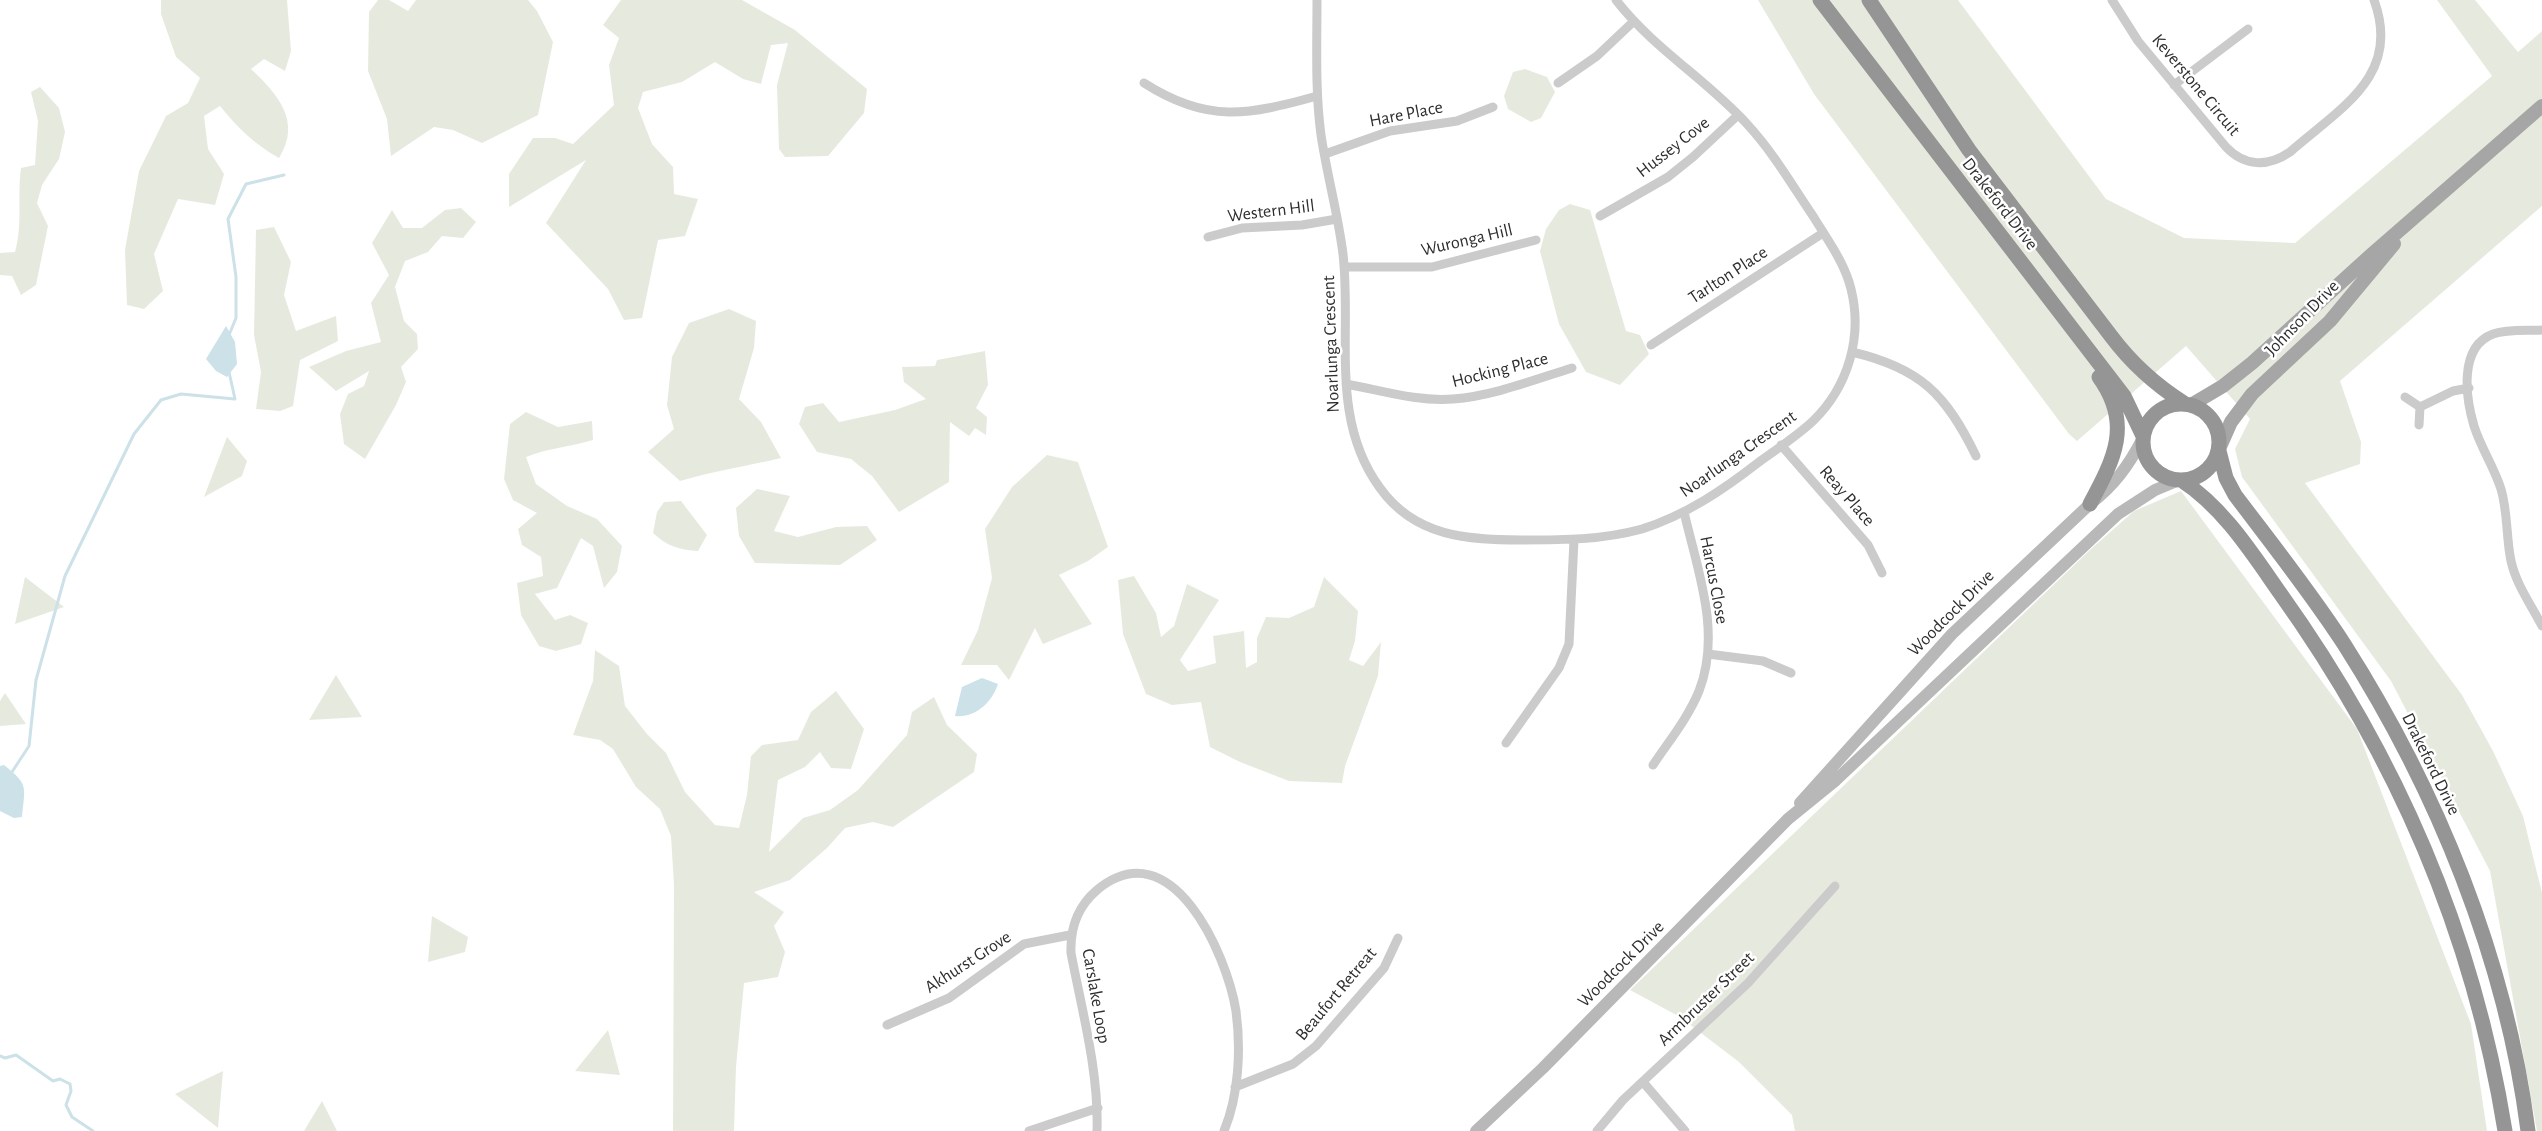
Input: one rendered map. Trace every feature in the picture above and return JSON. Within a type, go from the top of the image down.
[{"type":"highway","name":"Drakeford Drive","points":[[1820,0],[2124,396],[2143,437]]},
{"type":"highway","name":"Drakeford Drive","points":[[1869,0],[1969,150],[2132,363],[2148,379],[2188,404]]},
{"type":"highway","points":[[2090,351],[2091,366],[2113,400],[2118,430],[2111,465],[2090,504]]},
{"type":"highway","points":[[2188,404],[2208,414],[2216,425],[2219,437],[2219,450],[2209,469],[2201,475],[2180,480],[2168,478],[2152,467],[2146,458],[2143,437],[2147,424],[2155,414],[2165,407],[2188,404]]},
{"type":"highway","name":"Drakeford Drive","points":[[2219,450],[2226,478],[2235,495],[2344,645],[2391,724],[2426,792],[2453,854],[2488,952],[2514,1053],[2528,1131]]},
{"type":"highway","points":[[2180,480],[2207,499],[2298,617],[2344,687],[2394,779],[2433,867],[2468,964],[2494,1065],[2505,1131]]},
{"type":"main road","name":"Johnson Drive","points":[[2188,404],[2222,386],[2252,363],[2370,256],[2542,106]]},
{"type":"main road","name":"Johnson Drive","points":[[2219,450],[2231,422],[2252,394],[2330,321],[2418,216]]},
{"type":"main road","name":"Woodcock Drive","points":[[1788,820],[1812,788],[1952,634],[2119,478],[2143,437]]},
{"type":"main road","name":"Woodcock Drive","points":[[1476,1131],[1560,1051],[1788,820],[1836,780],[2118,514],[2155,490],[2180,480]]},
{"type":"street","name":"Noarlunga Crescent","points":[[1317,0],[1316,96],[1344,267],[1346,384],[1351,427],[1359,452],[1378,486],[1400,509],[1433,530],[1476,540],[1574,540],[1616,535],[1644,528],[1684,512],[1717,493],[1811,423],[1826,406],[1839,386],[1852,352],[1855,324],[1851,288],[1844,268],[1775,158],[1738,115],[1634,21],[1616,0]]},
{"type":"street","name":"Keverstone Circuit","points":[[2112,0],[2138,41],[2232,154],[2251,163],[2265,164],[2278,160],[2312,132],[2369,79],[2380,55],[2382,37],[2374,0]]},
{"type":"street","points":[[1558,83],[1597,56],[1634,21]]},
{"type":"street","points":[[2174,85],[2248,28]]},
{"type":"street","points":[[1144,83],[1163,96],[1188,106],[1213,112],[1238,113],[1263,110],[1316,96]]},
{"type":"street","name":"Hare Place","points":[[1325,154],[1390,131],[1457,121],[1493,108]]},
{"type":"street","name":"Hussey Cove","points":[[1600,216],[1668,177],[1693,157],[1738,115]]},
{"type":"street","name":"Western Hill","points":[[1208,237],[1242,228],[1302,225],[1337,219]]},
{"type":"street","name":"Tarlton Place","points":[[1651,345],[1823,233]]},
{"type":"street","name":"Wuronga Hill","points":[[1344,267],[1432,268],[1536,240]]},
{"type":"street","points":[[2542,330],[2506,331],[2488,337],[2477,345],[2470,356],[2467,369],[2474,426],[2502,491],[2511,562],[2516,578],[2542,626]]},
{"type":"street","points":[[1852,352],[1884,360],[1904,368],[1932,389],[1961,425],[1976,456]]},
{"type":"street","name":"Hocking Place","points":[[1346,384],[1428,399],[1451,400],[1474,397],[1572,368]]},
{"type":"street","points":[[2420,407],[2453,391],[2469,388]]},
{"type":"street","points":[[2405,397],[2420,407]]},
{"type":"street","points":[[2419,425],[2420,407]]},
{"type":"street","name":"Reay Place","points":[[1781,445],[1868,544],[1882,573]]},
{"type":"street","name":"Harcus Close","points":[[1653,765],[1689,712],[1699,690],[1708,654],[1708,623],[1705,603],[1684,512]]},
{"type":"street","points":[[1506,742],[1559,668],[1568,644],[1574,540]]},
{"type":"street","points":[[1708,654],[1763,661],[1791,672]]},
{"type":"street","name":"Carslake Loop","points":[[1097,1131],[1098,1108],[1071,954],[1070,935],[1080,909],[1091,895],[1104,884],[1119,877],[1135,874],[1151,876],[1166,882],[1179,892],[1209,931],[1221,956],[1230,983],[1237,1026],[1235,1087],[1229,1118],[1224,1131]]},
{"type":"street","name":"Armbruster Street","points":[[1597,1131],[1623,1100],[1742,990],[1835,886]]},
{"type":"street","name":"Akhurst Grove","points":[[887,1025],[949,998],[1024,944],[1070,935]]},
{"type":"street","name":"Beaufort Retreat","points":[[1235,1087],[1293,1064],[1316,1046],[1384,968],[1398,938]]},
{"type":"street","points":[[1643,1082],[1685,1131]]},
{"type":"street","points":[[1029,1131],[1098,1108]]},
{"type":"shaded area","points":[[161,0],[287,0],[291,51],[285,71],[264,59],[251,69],[270,88],[284,109],[288,132],[286,145],[279,158],[247,135],[220,106],[204,116],[208,149],[224,174],[215,205],[178,199],[154,254],[163,291],[144,309],[127,305],[125,250],[139,171],[166,116],[188,103],[200,78],[176,57],[161,14]]},
{"type":"shaded area","points":[[378,0],[389,0],[408,11],[416,0],[528,0],[537,11],[553,42],[538,115],[482,143],[453,130],[434,127],[391,156],[387,119],[368,71],[369,12]]},
{"type":"shaded area","points":[[621,0],[742,0],[795,30],[867,89],[864,113],[828,156],[785,157],[779,149],[777,85],[788,43],[771,45],[761,84],[743,79],[715,62],[682,82],[643,92],[638,108],[652,144],[673,167],[674,194],[698,199],[685,236],[658,240],[642,318],[624,320],[608,289],[546,223],[586,160],[509,207],[509,174],[533,138],[555,138],[573,144],[614,105],[609,65],[619,38],[603,25]]},
{"type":"shaded area","points":[[1758,0],[1958,0],[2106,199],[2184,238],[2295,243],[2492,76],[2437,0],[2475,0],[2518,52],[2542,31],[2542,206],[2340,381],[2361,442],[2360,464],[2305,483],[2462,695],[2493,751],[2523,816],[2542,893],[2542,1131],[2537,1131],[2490,871],[2391,681],[2242,477],[2235,449],[2250,419],[2186,346],[2077,441],[2069,434],[1814,94]]},
{"type":"shaded area","points":[[1525,69],[1547,77],[1555,92],[1541,118],[1531,122],[1508,109],[1504,96],[1513,72]]},
{"type":"shaded area","points":[[40,87],[59,108],[65,132],[59,159],[42,185],[37,203],[48,226],[36,285],[21,295],[12,276],[0,275],[0,253],[15,252],[19,231],[21,168],[35,165],[38,121],[31,92]]},
{"type":"shaded area","points":[[1570,204],[1590,210],[1626,331],[1640,335],[1649,354],[1620,385],[1586,372],[1559,324],[1540,251],[1546,229],[1559,210]]},
{"type":"shaded area","points":[[461,208],[476,222],[463,238],[442,236],[428,252],[405,261],[395,287],[404,321],[417,334],[418,349],[401,367],[406,382],[396,405],[365,459],[344,444],[340,414],[348,394],[364,386],[369,371],[336,391],[309,367],[346,351],[381,342],[371,303],[389,275],[372,243],[392,210],[403,228],[422,228],[445,210]]},
{"type":"shaded area","points":[[274,227],[291,262],[284,295],[296,331],[336,316],[338,341],[300,360],[293,406],[280,411],[256,409],[261,372],[254,335],[256,230]]},
{"type":"shaded area","points":[[729,309],[756,321],[754,348],[739,399],[761,422],[781,458],[680,481],[648,452],[674,429],[667,405],[672,357],[689,323]]},
{"type":"shaded area","points":[[985,351],[988,385],[976,408],[987,417],[986,435],[975,428],[969,436],[950,422],[949,482],[899,512],[872,476],[851,459],[817,452],[799,424],[805,407],[823,403],[839,422],[895,410],[926,399],[904,382],[902,367],[935,366],[937,360]]},
{"type":"shaded area","points":[[526,412],[558,427],[592,421],[593,440],[526,457],[536,484],[567,506],[597,519],[622,546],[617,572],[604,588],[593,546],[581,538],[557,588],[535,594],[555,620],[570,615],[588,623],[581,644],[556,651],[539,646],[521,615],[517,583],[543,576],[541,557],[522,545],[518,529],[537,513],[513,500],[504,479],[510,424]]},
{"type":"shaded area","points":[[227,437],[247,461],[242,476],[204,497]]},
{"type":"shaded area","points":[[1047,455],[1078,462],[1108,547],[1088,561],[1059,575],[1092,624],[1043,644],[1035,628],[1009,680],[997,665],[961,665],[978,630],[992,578],[985,529],[1012,487]]},
{"type":"shaded area","points":[[757,489],[790,496],[774,531],[798,537],[836,527],[867,526],[877,540],[840,565],[755,563],[739,536],[736,508]]},
{"type":"shaded area","points":[[2181,491],[2357,729],[2471,1024],[2487,1131],[1795,1131],[1792,1115],[1739,1062],[1680,1017],[1630,990],[2091,549],[2134,511]]},
{"type":"shaded area","points":[[681,501],[707,535],[698,551],[685,550],[674,546],[663,541],[653,533],[657,512],[664,502]]},
{"type":"shaded area","points":[[1134,576],[1156,613],[1161,637],[1174,626],[1187,584],[1219,600],[1180,660],[1188,671],[1216,663],[1213,636],[1244,631],[1246,668],[1257,662],[1257,638],[1266,617],[1289,618],[1314,607],[1324,577],[1358,611],[1355,641],[1349,660],[1363,666],[1381,642],[1378,676],[1345,766],[1342,783],[1289,781],[1240,762],[1210,747],[1201,702],[1172,705],[1146,694],[1123,634],[1118,580]]},
{"type":"shaded area","points":[[25,577],[64,607],[15,624]]},
{"type":"shaded area","points":[[595,650],[619,666],[625,706],[647,734],[666,753],[685,792],[715,825],[739,828],[747,795],[751,756],[762,745],[798,740],[811,712],[836,691],[864,729],[851,769],[831,768],[820,752],[805,767],[778,780],[769,852],[803,818],[830,810],[858,790],[907,735],[912,712],[934,697],[947,725],[977,754],[974,772],[893,827],[873,822],[845,828],[827,848],[790,880],[754,892],[784,912],[774,926],[785,952],[778,977],[744,983],[736,1067],[734,1131],[673,1131],[674,885],[671,836],[660,809],[636,787],[613,749],[600,740],[573,735],[593,681]]},
{"type":"shaded area","points":[[336,675],[362,717],[309,720]]},
{"type":"shaded area","points":[[5,693],[26,724],[0,726],[0,701]]},
{"type":"shaded area","points":[[432,916],[468,937],[465,952],[428,962]]},
{"type":"shaded area","points":[[608,1030],[620,1075],[575,1071]]},
{"type":"shaded area","points":[[223,1071],[218,1128],[175,1094]]},
{"type":"shaded area","points":[[322,1101],[337,1131],[304,1131]]},
{"type":"water","points":[[226,326],[235,342],[237,364],[227,377],[216,371],[206,359]]},
{"type":"water","points":[[982,678],[998,684],[992,697],[976,712],[955,716],[962,687]]},
{"type":"water","points":[[4,765],[18,777],[24,787],[22,817],[14,818],[0,811],[0,766]]},
{"type":"waterway","points":[[229,335],[236,318],[236,277],[228,219],[246,184],[284,175]]},
{"type":"waterway","points":[[10,775],[29,746],[36,680],[65,576],[134,434],[161,400],[181,394],[235,399],[229,372]]},
{"type":"waterway","points":[[0,1056],[5,1058],[16,1055],[53,1081],[60,1079],[70,1084],[71,1091],[66,1105],[72,1117],[93,1131]]}]
